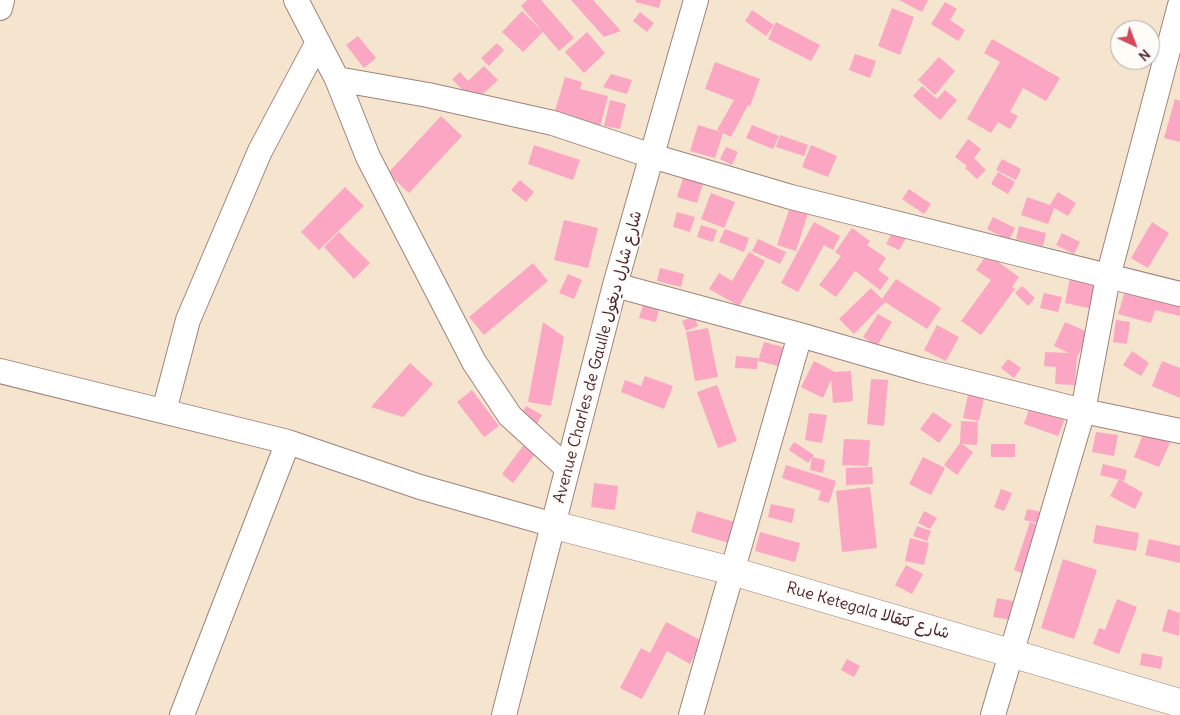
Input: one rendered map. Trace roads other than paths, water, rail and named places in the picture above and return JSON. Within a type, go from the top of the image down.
[{"type":"street","points":[[0,8],[2,0]]},
{"type":"street","points":[[296,0],[337,80],[368,157],[474,362],[510,416],[567,468]]},
{"type":"street","name":"Avenue Charles de Gaulle شارع شارل ديغول","points":[[504,715],[615,286],[696,0]]},
{"type":"street","points":[[993,715],[1083,411],[1108,277],[1180,3],[1175,0]]},
{"type":"street","points":[[164,411],[188,320],[260,151],[318,42]]},
{"type":"street","points":[[337,80],[428,96],[553,123],[652,156],[791,197],[1180,294]]},
{"type":"street","points":[[615,286],[800,335],[921,370],[1083,411],[1180,431]]},
{"type":"street","points":[[692,715],[800,335]]},
{"type":"street","points":[[0,371],[288,442],[420,487],[554,525]]},
{"type":"street","points":[[182,715],[288,442]]},
{"type":"street","name":"Rue Ketegala شارع كتقالا","points":[[554,525],[732,571],[1180,703]]}]
